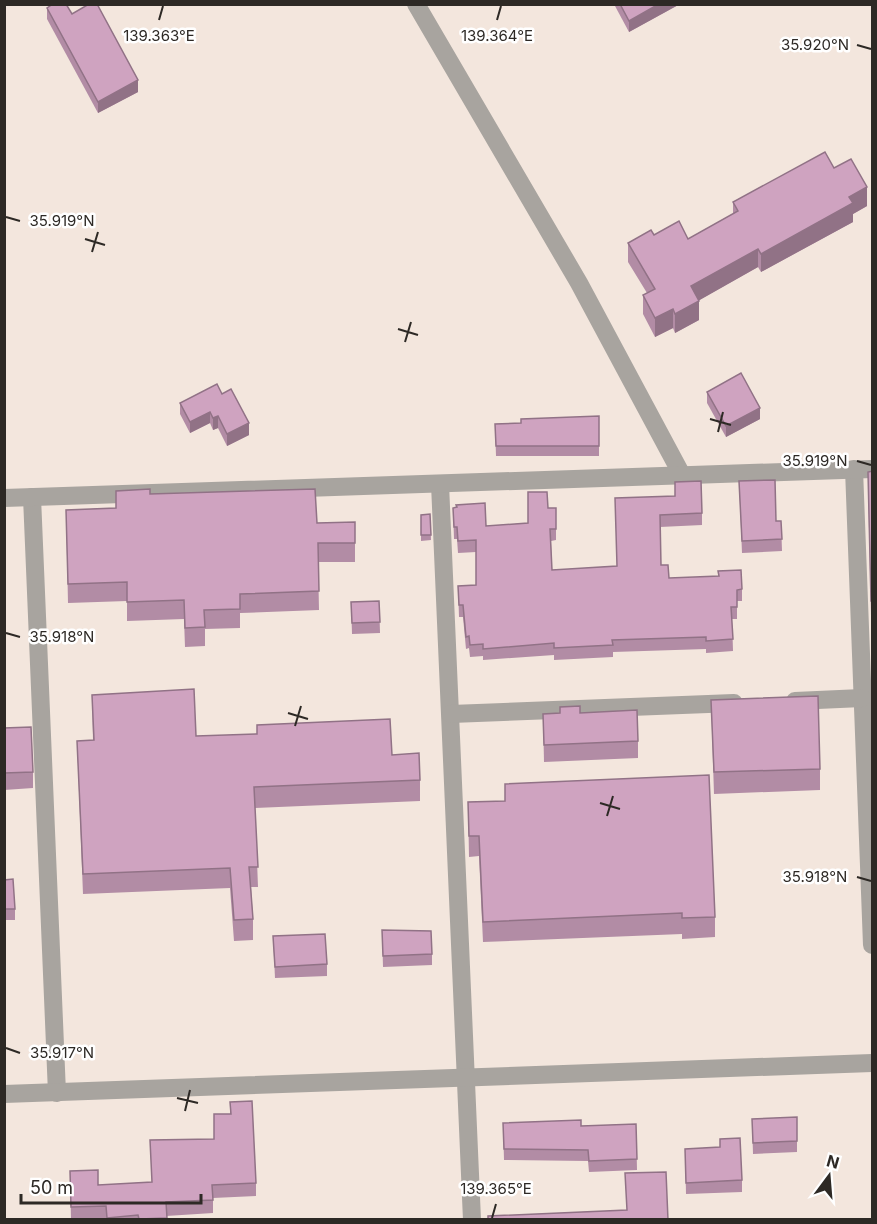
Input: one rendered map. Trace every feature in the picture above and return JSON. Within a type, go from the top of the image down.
[{"type":"street","points":[[416,4],[579,283],[683,477]]},
{"type":"street","points":[[854,469],[873,945]]},
{"type":"street","points":[[4,498],[873,469]]},
{"type":"street","points":[[440,483],[472,1220]]},
{"type":"street","points":[[32,497],[57,1093]]},
{"type":"street","points":[[780,701],[862,698]]},
{"type":"street","points":[[451,714],[756,702]]},
{"type":"street","points":[[4,1094],[873,1063]]},
{"type":"building","points":[[53,4],[66,4],[72,14],[89,4],[97,4],[138,80],[98,102],[47,8]]},
{"type":"building","points":[[620,4],[659,4],[629,21]]},
{"type":"building","points":[[825,152],[834,168],[851,159],[867,187],[849,197],[853,203],[761,254],[758,249],[691,286],[699,301],[675,314],[673,309],[655,318],[643,295],[655,289],[628,243],[651,230],[654,235],[679,221],[688,239],[738,211],[733,202]]},
{"type":"building","points":[[741,373],[760,408],[726,426],[707,392]]},
{"type":"building","points":[[217,384],[222,394],[231,389],[249,423],[227,434],[218,416],[213,418],[210,412],[190,422],[180,403]]},
{"type":"building","points":[[599,416],[599,446],[496,446],[495,424],[521,423],[521,419]]},
{"type":"building","points":[[873,471],[873,601],[871,601],[868,472]]},
{"type":"building","points":[[775,480],[776,521],[781,521],[782,539],[742,541],[739,481]]},
{"type":"building","points":[[701,481],[702,513],[660,515],[661,565],[668,565],[669,578],[719,576],[718,571],[741,570],[742,589],[737,590],[737,607],[731,607],[733,639],[706,641],[706,637],[612,640],[613,645],[554,648],[554,643],[483,649],[483,644],[470,645],[469,636],[466,637],[463,605],[459,605],[458,586],[476,585],[476,540],[458,541],[457,527],[454,527],[453,508],[457,507],[456,505],[485,503],[486,526],[528,523],[528,492],[547,492],[548,508],[556,508],[556,529],[550,529],[552,570],[617,566],[615,498],[675,496],[675,482]]},
{"type":"building","points":[[150,489],[150,494],[315,489],[317,523],[355,522],[355,543],[318,543],[319,591],[240,594],[240,609],[204,610],[205,627],[185,628],[184,600],[127,602],[127,582],[68,584],[66,510],[116,508],[116,491]]},
{"type":"building","points":[[430,514],[431,535],[421,535],[421,515]]},
{"type":"building","points":[[379,601],[380,622],[352,623],[351,602]]},
{"type":"building","points":[[194,689],[196,736],[257,734],[257,725],[390,719],[392,755],[419,753],[420,780],[254,787],[258,867],[249,867],[253,919],[234,920],[230,868],[83,874],[77,741],[94,740],[92,695]]},
{"type":"building","points":[[818,696],[820,769],[714,772],[711,700]]},
{"type":"building","points":[[580,706],[580,713],[637,710],[638,741],[544,745],[543,714],[560,713],[560,707]]},
{"type":"building","points":[[31,727],[33,772],[4,773],[4,728]]},
{"type":"building","points":[[709,775],[715,917],[682,918],[682,913],[483,922],[479,836],[469,836],[468,802],[505,801],[505,784]]},
{"type":"building","points":[[13,879],[15,909],[4,909],[4,880]]},
{"type":"building","points":[[382,930],[431,931],[432,954],[383,956]]},
{"type":"building","points":[[325,934],[327,964],[275,967],[273,936]]},
{"type":"building","points":[[252,1101],[256,1183],[212,1185],[213,1200],[166,1202],[167,1218],[139,1219],[138,1215],[107,1218],[106,1206],[71,1207],[70,1171],[98,1170],[98,1185],[152,1182],[150,1140],[214,1139],[214,1114],[231,1114],[230,1102]]},
{"type":"building","points":[[797,1117],[797,1141],[753,1143],[752,1119]]},
{"type":"building","points":[[581,1120],[581,1126],[636,1124],[637,1159],[589,1161],[588,1150],[504,1149],[503,1123]]},
{"type":"building","points":[[740,1138],[742,1180],[686,1183],[685,1149],[720,1147],[720,1139]]},
{"type":"building","points":[[666,1172],[668,1220],[488,1220],[488,1216],[627,1210],[625,1173]]}]
